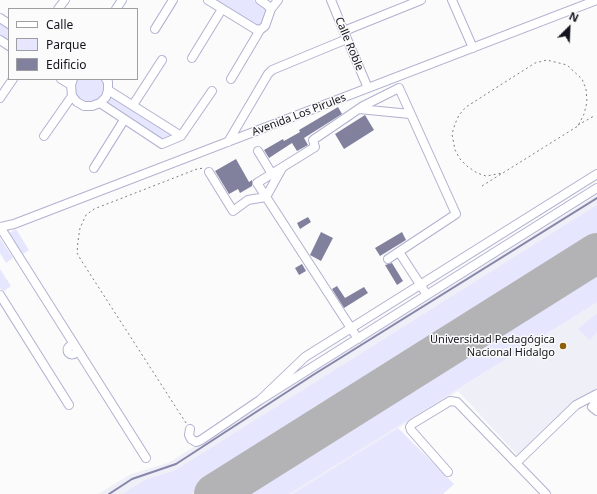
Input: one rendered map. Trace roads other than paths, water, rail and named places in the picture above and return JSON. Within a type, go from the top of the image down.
[{"type":"street","points":[[59,8],[65,0]]},
{"type":"street","points":[[155,29],[173,0]]},
{"type":"street","points":[[208,0],[255,29],[260,30]]},
{"type":"street","points":[[260,0],[271,9]]},
{"type":"street","points":[[231,79],[260,30],[265,26],[271,9],[278,0]]},
{"type":"street","name":"Calle Roble","points":[[331,0],[344,31],[346,40],[368,88]]},
{"type":"street","points":[[344,31],[421,0]]},
{"type":"street","points":[[452,0],[473,48]]},
{"type":"street","name":"Avenida Los Pirules","points":[[0,227],[14,224],[597,0]]},
{"type":"street","points":[[192,58],[222,9]]},
{"type":"street","points":[[228,142],[268,74],[272,70],[346,40]]},
{"type":"street","points":[[133,105],[162,60]]},
{"type":"street","points":[[0,98],[12,80]]},
{"type":"street","points":[[72,96],[77,102],[84,106],[92,106],[100,103],[106,97],[108,90],[107,80]]},
{"type":"street","points":[[44,136],[72,96],[72,82]]},
{"type":"street","points":[[358,339],[257,183],[315,147],[313,140],[359,109],[399,88],[456,214],[388,259]]},
{"type":"street","points":[[108,90],[181,136]]},
{"type":"street","points":[[100,103],[162,144],[181,136],[212,91]]},
{"type":"street","points":[[359,109],[410,114]]},
{"type":"street","points":[[94,168],[124,120]]},
{"type":"street","points":[[258,152],[272,174]]},
{"type":"street","points":[[266,197],[282,167]]},
{"type":"street","points":[[210,172],[233,211],[248,200],[266,197]]},
{"type":"street","points":[[260,400],[304,357],[597,174]]},
{"type":"street","points":[[190,429],[189,435],[191,440],[196,442],[201,440],[260,400],[597,188]]},
{"type":"street","points":[[571,190],[578,201]]},
{"type":"street","points":[[0,227],[72,345],[146,458]]},
{"type":"street","points":[[399,252],[427,295]]},
{"type":"street","points":[[0,295],[70,405]]},
{"type":"street","points":[[597,396],[592,407],[597,411]]},
{"type":"street","points":[[516,463],[576,405],[597,396]]},
{"type":"street","points":[[448,472],[410,427],[412,424],[450,401],[457,402],[516,463],[542,493]]},
{"type":"waterway","points":[[109,494],[132,479],[176,464],[313,375],[597,198]]},
{"type":"place","name":"Universidad Pedagógica Nacional Hidalgo","points":[[563,346]]}]
